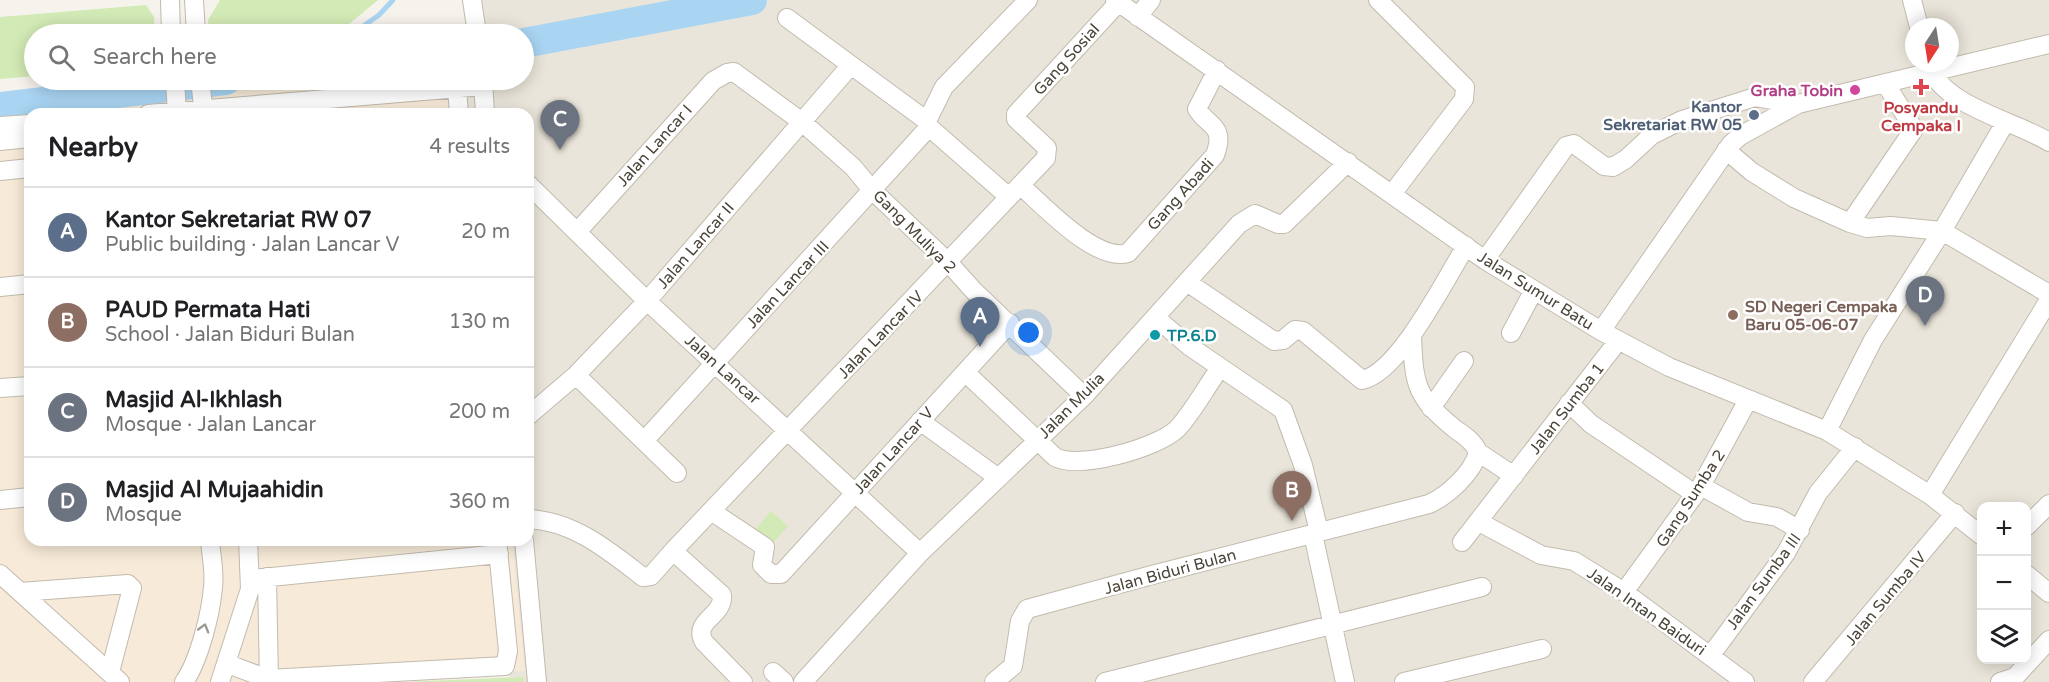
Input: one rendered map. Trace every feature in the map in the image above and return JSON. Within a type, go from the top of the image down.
[{"type":"street","points":[[170,0],[171,24]]},
{"type":"street","points":[[194,0],[195,24]]},
{"type":"street","points":[[472,0],[475,24]]},
{"type":"street","name":"Jalan Lancar III","points":[[644,441],[872,190],[928,124],[944,87],[1028,0]]},
{"type":"street","points":[[1138,16],[1151,0]]},
{"type":"street","points":[[1378,0],[1465,87],[1466,93],[1464,99],[1392,194]]},
{"type":"street","points":[[1912,0],[1917,18]]},
{"type":"street","name":"Jalan Sumur Batu","points":[[1116,1],[1485,260],[1601,331],[1669,367],[1827,431],[1930,495],[1977,532]]},
{"type":"street","name":"Gang Sosial","points":[[1015,115],[1116,1]]},
{"type":"street","points":[[787,18],[1014,191]]},
{"type":"street","points":[[1959,61],[2049,44]]},
{"type":"street","name":"Jalan Lancar II","points":[[534,411],[576,375],[647,301],[851,65]]},
{"type":"street","name":"Gang Abadi","points":[[1014,191],[1098,249],[1114,254],[1128,253],[1215,155],[1218,143],[1213,123],[1197,109],[1217,70]]},
{"type":"street","points":[[1601,331],[1726,150],[1740,136],[1798,104],[1885,83],[1916,72]]},
{"type":"street","points":[[1935,72],[1972,108],[2005,123],[2034,132],[2049,142]]},
{"type":"street","name":"Jalan Lancar I","points":[[577,231],[713,81],[727,73],[740,74]]},
{"type":"street","name":"Gang Muliya 2","points":[[740,74],[802,122],[853,167],[872,190],[948,262],[972,290],[1010,323],[1084,396]]},
{"type":"street","points":[[1850,223],[1914,129],[1885,83]]},
{"type":"street","points":[[175,90],[177,108]]},
{"type":"street","points":[[192,108],[207,103],[439,90]]},
{"type":"street","points":[[457,90],[459,108]]},
{"type":"street","points":[[483,90],[485,108]]},
{"type":"street","points":[[1485,260],[1566,146],[1574,144],[1604,166],[1613,167],[1652,135],[1682,120],[1755,97],[1798,104]]},
{"type":"street","name":"Jalan Lancar IV","points":[[673,551],[1047,158],[1049,150],[1016,119],[1015,115]]},
{"type":"street","points":[[1827,431],[1873,340],[1942,231],[2005,123]]},
{"type":"street","points":[[0,126],[24,124]]},
{"type":"street","points":[[0,141],[24,139]]},
{"type":"street","points":[[1726,150],[1752,172],[1794,198],[1850,223],[1867,228],[1891,226],[1942,231],[2049,294]]},
{"type":"street","name":"Jalan Mulia","points":[[803,682],[920,553],[1084,396],[1246,218],[1255,214],[1278,224],[1284,224],[1348,162]]},
{"type":"street","points":[[0,171],[24,169]]},
{"type":"street","name":"Jalan Lancar","points":[[534,189],[647,301],[790,430],[854,494],[920,553]]},
{"type":"street","points":[[1187,282],[1274,341],[1283,340],[1295,330],[1303,331],[1355,377],[1362,380],[1394,357],[1412,336],[1466,246]]},
{"type":"street","points":[[0,287],[24,285]]},
{"type":"street","points":[[1511,333],[1534,290]]},
{"type":"street","points":[[1930,495],[2049,300]]},
{"type":"street","points":[[1155,317],[1220,368],[1280,405],[1287,415],[1316,533],[1331,624],[1345,682]]},
{"type":"street","name":"Jalan Lancar V","points":[[711,511],[765,547],[762,565],[776,575],[782,574],[1010,323]]},
{"type":"street","points":[[1412,336],[1413,363],[1418,387],[1431,408],[1467,438],[1478,452],[1514,476]]},
{"type":"street","name":"Jalan Sumba 1","points":[[1462,542],[1618,340]]},
{"type":"street","points":[[1431,408],[1464,361]]},
{"type":"street","points":[[966,373],[1055,457],[1072,463],[1082,463],[1152,443],[1177,429],[1220,368]]},
{"type":"street","points":[[576,375],[677,473]]},
{"type":"street","points":[[0,388],[24,386]]},
{"type":"street","name":"Gang Sumba 2","points":[[1624,592],[1698,490],[1748,400]]},
{"type":"street","points":[[1569,403],[1591,424],[1698,490],[1748,512],[1777,517],[1800,530]]},
{"type":"street","points":[[920,421],[997,477]]},
{"type":"street","name":"Jalan Sumba III","points":[[1711,655],[1800,530],[1818,493],[1854,447]]},
{"type":"street","name":"Jalan Biduri Bulan","points":[[994,682],[1013,666],[1020,621],[1027,609],[1429,504],[1444,496],[1470,469],[1478,452]]},
{"type":"street","points":[[0,500],[24,498]]},
{"type":"street","points":[[2031,522],[2049,504]]},
{"type":"street","name":"Jalan Sumba IV","points":[[1813,682],[1955,513]]},
{"type":"street","points":[[534,520],[561,525],[580,533],[630,565],[643,577],[651,576],[673,551],[722,595],[723,602],[701,626],[699,634],[743,682]]},
{"type":"street","name":"Jalan Intan Baiduri","points":[[1479,522],[1541,555],[1574,561],[1624,592],[1745,682]]},
{"type":"street","points":[[183,682],[198,652],[210,608],[214,585],[211,546]]},
{"type":"street","points":[[250,546],[259,578],[268,681]]},
{"type":"street","points":[[525,546],[537,682]]},
{"type":"street","points":[[259,578],[498,547],[508,651],[505,666],[495,682]]},
{"type":"street","points":[[0,574],[115,677]]},
{"type":"street","points":[[220,682],[259,578]]},
{"type":"street","points":[[2031,578],[2049,593]]},
{"type":"street","points":[[20,592],[128,584],[132,588],[115,677]]},
{"type":"street","points":[[1105,682],[1482,587]]},
{"type":"street","points":[[2000,682],[2015,677],[2049,640]]},
{"type":"street","points":[[1404,682],[1542,649]]},
{"type":"street","points":[[228,664],[268,681],[505,666]]},
{"type":"shaded area","points":[[470,0],[2049,0],[2049,682],[508,682],[510,680],[503,546],[534,546],[534,108],[465,108],[464,90],[534,90],[534,24],[466,24]]},
{"type":"shaded area","points":[[218,90],[465,90],[467,108],[84,108]]},
{"type":"shaded area","points":[[24,119],[24,546],[513,546],[525,671],[337,682],[0,682],[0,135]]},
{"type":"green space","points":[[220,0],[378,0],[349,24],[208,24],[208,20]]},
{"type":"green space","points":[[146,5],[154,17],[154,24],[24,24],[24,77],[0,79],[0,17]]},
{"type":"green space","points":[[771,511],[788,526],[773,543],[756,529]]},
{"type":"green space","points":[[524,677],[523,682],[403,682]]},
{"type":"waterway","points":[[366,24],[379,15],[393,0]]},
{"type":"waterway","points":[[534,41],[752,0]]},
{"type":"waterway","points":[[0,107],[142,90]]},
{"type":"place","name":"Posyandu Cempaka I","points":[[1921,87]]},
{"type":"place","name":"Graha Tobin","points":[[1855,90]]},
{"type":"place","name":"Kantor Sekretariat RW 05","points":[[1754,115]]},
{"type":"place","name":"Masjid Al-Ikhlash","points":[[560,150]]},
{"type":"place","name":"SD Negeri Cempaka Baru 05-06-07","points":[[1733,315]]},
{"type":"place","name":"Masjid Al Mujaahidin","points":[[1925,326]]},
{"type":"place","name":"TP.6.D","points":[[1155,335]]},
{"type":"place","name":"Kantor Sekretariat RW 07","points":[[980,347]]},
{"type":"place","name":"PAUD Permata Hati","points":[[1292,521]]}]
